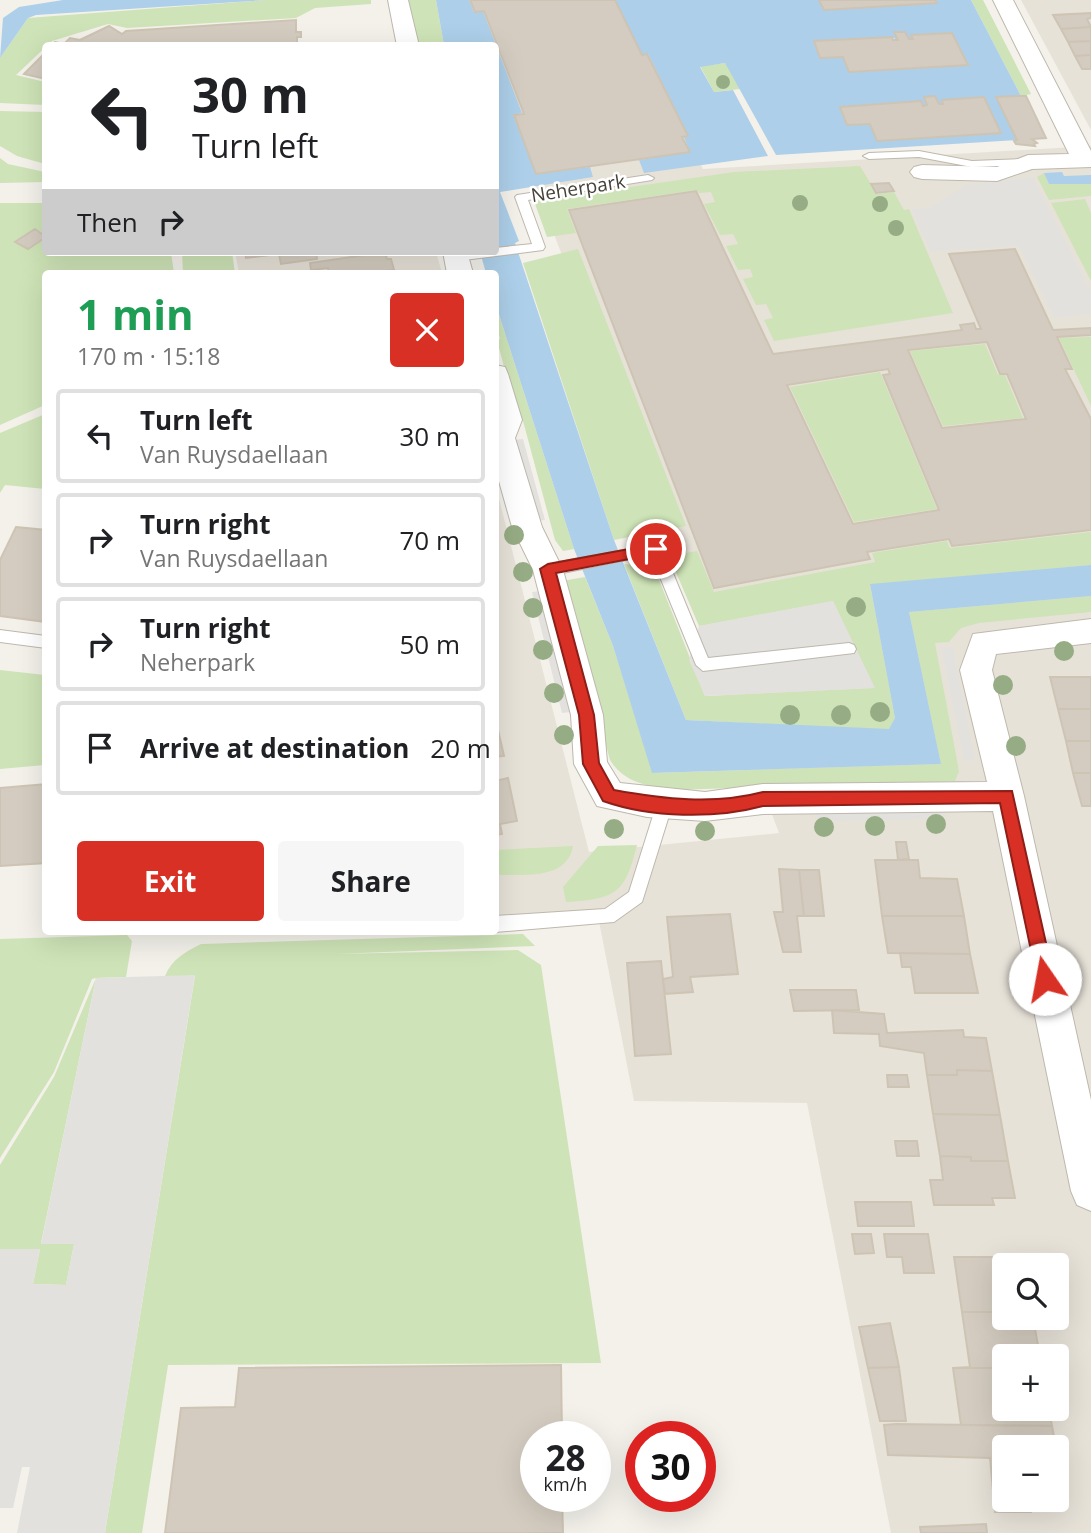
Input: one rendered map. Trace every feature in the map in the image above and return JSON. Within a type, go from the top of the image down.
[{"type":"street","points":[[398,0],[407,42]]},
{"type":"street","points":[[922,172],[997,174],[1007,173],[1028,162],[1088,160],[1003,0]]},
{"type":"street","points":[[499,388],[508,420],[501,438],[527,527],[562,567],[587,715],[591,764],[609,796],[664,806],[740,805],[763,799],[1007,796]]},
{"type":"street","points":[[1091,631],[984,643],[976,670],[1007,796],[1091,1191]]},
{"type":"lane","points":[[869,156],[919,154],[972,164],[1028,162]]},
{"type":"lane","name":"Neherpark","points":[[499,251],[540,247],[521,197],[648,178]]},
{"type":"lane","points":[[562,567],[656,549],[703,665],[849,649]]},
{"type":"lane","points":[[0,636],[42,641]]},
{"type":"lane","points":[[499,924],[608,917],[617,911],[636,897],[664,806]]},
{"type":"shaded area","points":[[618,0],[703,169],[1091,146],[1091,1533],[891,1533],[807,1103],[634,1101],[597,911],[499,919],[499,499],[589,852],[779,833],[499,88],[499,42],[493,42],[467,1]]},
{"type":"shaded area","points":[[1021,0],[1091,0],[1091,130]]},
{"type":"shaded area","points":[[1033,177],[1091,292],[1091,314],[1054,318],[1019,246],[931,252],[911,209],[928,208],[967,185]]},
{"type":"shaded area","points":[[236,256],[437,256],[441,270],[238,270]]},
{"type":"shaded area","points":[[523,439],[545,520],[536,521],[514,440]]},
{"type":"shaded area","points":[[541,591],[570,712],[562,713],[532,592]]},
{"type":"shaded area","points":[[833,601],[875,688],[705,696],[689,660],[699,626]]},
{"type":"shaded area","points":[[941,647],[953,647],[975,761],[964,760]]},
{"type":"shaded area","points":[[943,809],[945,819],[818,821],[816,811]]},
{"type":"shaded area","points":[[195,975],[105,1533],[17,1533],[30,1467],[22,1467],[13,1508],[0,1508],[0,1249],[40,1249],[33,1284],[66,1285],[74,1244],[41,1244],[96,978]]},
{"type":"green space","points":[[267,0],[371,0],[371,4],[315,8],[296,18],[127,28],[108,24],[51,42],[42,42],[42,50],[16,75],[42,81],[42,105],[0,103],[0,58],[28,18]]},
{"type":"green space","points":[[405,0],[436,0],[443,42],[417,42]]},
{"type":"green space","points":[[971,0],[983,0],[1031,94],[1021,96]]},
{"type":"green space","points":[[726,63],[740,89],[714,92],[700,66]]},
{"type":"green space","points":[[0,111],[42,112],[42,163],[17,156],[0,146]]},
{"type":"green space","points":[[0,158],[8,164],[42,171],[42,182],[0,183]]},
{"type":"green space","points":[[860,166],[877,194],[894,192],[904,210],[909,209],[953,313],[774,341],[764,320],[773,318],[766,304],[756,305],[743,279],[753,277],[750,269],[738,270],[726,246],[738,244],[733,234],[720,235],[704,204],[715,202],[711,192],[699,193],[696,190],[567,209],[576,233],[547,237],[534,201],[734,172]]},
{"type":"green space","points":[[1044,173],[1049,184],[1091,184],[1091,196],[1049,200],[1037,177]]},
{"type":"green space","points":[[1085,199],[1091,213],[1091,281],[1051,203]]},
{"type":"green space","points":[[0,203],[42,203],[42,256],[172,256],[174,270],[42,270],[42,406],[0,425]]},
{"type":"green space","points":[[578,249],[686,526],[614,540],[523,263]]},
{"type":"green space","points":[[182,256],[233,256],[235,270],[183,270]]},
{"type":"green space","points":[[499,315],[574,549],[563,551],[555,540],[523,421],[518,421],[499,348]]},
{"type":"green space","points":[[1091,337],[1091,406],[1059,338]]},
{"type":"green space","points":[[985,344],[998,375],[1005,375],[1023,418],[943,426],[910,351]]},
{"type":"green space","points":[[880,372],[937,509],[854,522],[790,387]]},
{"type":"green space","points":[[42,415],[42,489],[5,485],[0,493],[0,433]]},
{"type":"green space","points":[[1091,532],[1091,565],[870,585],[895,718],[889,730],[686,720],[624,564],[654,567],[705,696],[874,688],[833,601],[699,626],[669,556],[697,551],[714,592],[875,562],[872,553],[947,541],[950,548]]},
{"type":"green space","points":[[585,577],[613,646],[653,773],[941,764],[909,612],[1091,596],[1091,612],[979,623],[961,628],[949,642],[935,643],[959,771],[955,781],[673,790],[629,779],[610,760],[562,581]]},
{"type":"green space","points":[[0,670],[42,675],[42,765],[0,769]]},
{"type":"green space","points":[[637,845],[628,874],[616,890],[597,899],[566,902],[563,887],[598,846]]},
{"type":"green space","points":[[573,846],[562,865],[530,875],[499,875],[499,850]]},
{"type":"green space","points":[[523,934],[535,946],[336,954],[518,950],[541,965],[601,1363],[168,1365],[142,1533],[105,1533],[195,976],[165,976],[171,965],[184,953],[201,944]]},
{"type":"green space","points":[[127,935],[132,941],[126,977],[92,979],[54,1072],[0,1158],[0,939]]},
{"type":"green space","points":[[96,978],[41,1243],[74,1244],[66,1285],[33,1284],[40,1249],[0,1249],[0,1165],[54,1077]]},
{"type":"water","points":[[63,0],[267,0],[36,15],[28,18],[0,58],[3,18],[19,7]]},
{"type":"water","points":[[436,0],[469,0],[474,12],[483,11],[495,42],[443,42]]},
{"type":"water","points":[[615,0],[819,0],[824,10],[936,3],[935,0],[971,0],[1021,96],[997,98],[1017,140],[776,155],[725,63],[700,67],[714,92],[733,90],[768,156],[644,173],[639,160],[690,152],[684,137],[688,136],[648,54],[642,55]],"holes":[[[895,32],[905,32],[909,39],[913,39],[912,35],[951,33],[967,65],[850,72],[843,57],[821,58],[814,42],[891,37],[898,40]],[[935,96],[939,104],[943,104],[942,100],[984,97],[1001,132],[847,125],[840,107],[921,101],[923,106],[927,105],[924,97]]]},
{"type":"water","points":[[499,53],[522,113],[513,115],[536,174],[590,167],[593,177],[500,192],[519,241],[515,243],[614,540],[686,720],[889,729],[895,718],[870,584],[1091,565],[1091,596],[909,612],[941,764],[652,773],[613,646],[574,549],[499,315],[499,270],[485,270],[481,256],[499,256]]},
{"type":"water","points":[[1062,172],[1064,176],[1091,175],[1091,184],[1049,184],[1044,173]]},
{"type":"building","points":[[470,0],[615,0],[642,55],[647,54],[688,136],[682,137],[690,152],[536,174],[514,115],[524,114],[499,50],[499,42],[496,42],[484,11],[475,12]]},
{"type":"building","points":[[819,0],[935,0],[937,3],[824,10]]},
{"type":"building","points":[[1091,13],[1091,18],[1087,19],[1091,27],[1061,29],[1053,15]]},
{"type":"building","points":[[296,20],[296,32],[301,32],[301,37],[297,37],[297,42],[66,42],[70,38],[80,40],[109,26],[122,34],[126,31]]},
{"type":"building","points":[[1091,27],[1091,41],[1068,42],[1061,29]]},
{"type":"building","points":[[894,32],[905,32],[909,39],[913,39],[911,35],[952,33],[968,65],[849,72],[843,57],[820,58],[814,41],[892,37],[893,40],[898,40]]},
{"type":"building","points":[[1091,41],[1091,55],[1075,56],[1068,42]]},
{"type":"building","points":[[1091,55],[1091,69],[1082,69],[1075,56]]},
{"type":"building","points":[[42,56],[42,78],[24,74]]},
{"type":"building","points":[[935,96],[939,104],[943,104],[942,100],[984,97],[1001,133],[877,141],[870,124],[847,125],[840,107],[921,101],[923,106],[927,105],[924,97]]},
{"type":"building","points":[[1026,96],[1046,138],[1032,139],[1037,143],[1035,146],[1016,144],[1014,141],[1017,140],[996,97]]},
{"type":"building","points":[[889,183],[894,191],[876,193],[871,184]]},
{"type":"building","points":[[696,191],[773,354],[962,330],[960,325],[974,323],[976,329],[981,329],[949,254],[1015,249],[1053,330],[1091,328],[1091,335],[1057,337],[1072,369],[1065,369],[1091,419],[1091,530],[952,546],[949,539],[867,552],[870,559],[714,588],[569,210]],"holes":[[[987,342],[1000,374],[1007,374],[1026,419],[942,428],[908,350]],[[888,369],[890,374],[883,375],[939,510],[853,524],[787,385]]]},
{"type":"building","points":[[35,229],[42,234],[42,240],[28,249],[15,242]]},
{"type":"building","points":[[279,256],[317,256],[317,259],[281,264]]},
{"type":"building","points":[[358,256],[386,256],[387,259],[391,259],[394,270],[311,270],[310,263]]},
{"type":"building","points":[[16,527],[42,530],[42,621],[0,616],[0,560]]},
{"type":"building","points":[[1050,677],[1091,677],[1091,709],[1058,709]]},
{"type":"building","points":[[1058,709],[1091,709],[1091,741],[1066,741]]},
{"type":"building","points":[[499,734],[504,756],[499,757]]},
{"type":"building","points":[[1066,741],[1091,741],[1091,773],[1073,773]]},
{"type":"building","points":[[1073,773],[1091,773],[1091,806],[1082,806]]},
{"type":"building","points":[[508,778],[517,821],[500,824],[502,834],[499,834],[499,780]]},
{"type":"building","points":[[42,784],[42,863],[0,866],[0,788]]},
{"type":"building","points":[[896,842],[906,842],[909,859],[898,860]]},
{"type":"building","points":[[875,860],[918,860],[920,878],[957,879],[964,916],[882,916]]},
{"type":"building","points":[[779,869],[799,870],[804,916],[797,916],[801,952],[783,952],[774,912],[783,912]]},
{"type":"building","points":[[799,870],[819,870],[824,916],[804,916]]},
{"type":"building","points":[[730,914],[738,974],[690,977],[693,992],[665,994],[663,979],[673,977],[667,917]]},
{"type":"building","points":[[882,916],[964,916],[970,954],[888,953]]},
{"type":"building","points":[[900,953],[970,954],[978,993],[915,993],[911,967],[902,967]]},
{"type":"building","points":[[661,961],[671,1054],[635,1056],[627,963]]},
{"type":"building","points":[[790,990],[856,990],[859,1010],[794,1011]]},
{"type":"building","points":[[832,1010],[884,1014],[887,1033],[963,1030],[964,1037],[986,1038],[992,1071],[957,1070],[957,1075],[927,1075],[924,1053],[880,1046],[879,1034],[834,1033]]},
{"type":"building","points":[[957,1070],[992,1071],[1000,1115],[933,1114],[927,1075],[957,1075]]},
{"type":"building","points":[[887,1075],[907,1075],[909,1087],[888,1087]]},
{"type":"building","points":[[933,1114],[1000,1115],[1008,1161],[971,1161],[971,1157],[940,1156]]},
{"type":"building","points":[[895,1141],[917,1141],[919,1156],[897,1156]]},
{"type":"building","points":[[940,1156],[971,1157],[971,1161],[1008,1161],[1015,1198],[992,1198],[994,1205],[934,1205],[930,1180],[943,1180]]},
{"type":"building","points":[[855,1202],[911,1202],[914,1226],[858,1226]]},
{"type":"building","points":[[852,1234],[871,1234],[874,1253],[855,1254]]},
{"type":"building","points":[[884,1234],[928,1234],[934,1273],[904,1273],[902,1257],[887,1257]]},
{"type":"building","points":[[954,1257],[992,1257],[992,1312],[962,1312]]},
{"type":"building","points":[[962,1312],[992,1312],[992,1330],[1035,1330],[1038,1344],[992,1344],[992,1368],[953,1368],[970,1367]]},
{"type":"building","points":[[890,1323],[899,1367],[868,1368],[859,1327]]},
{"type":"building","points":[[561,1365],[562,1421],[520,1421],[520,1512],[562,1512],[563,1533],[165,1533],[181,1408],[235,1407],[239,1368]]},
{"type":"building","points":[[899,1367],[906,1421],[880,1421],[868,1368]]},
{"type":"building","points":[[953,1368],[992,1368],[992,1421],[1051,1421],[1052,1426],[961,1425]]},
{"type":"building","points":[[884,1425],[1052,1426],[1054,1435],[992,1435],[992,1480],[990,1458],[888,1455]]},
{"type":"building","points":[[986,1524],[987,1533],[921,1533],[920,1527]]},
{"type":"route","points":[[656,549],[548,569],[587,715],[591,764],[609,796],[664,806],[740,805],[763,799],[1007,796],[1045,979]]}]
